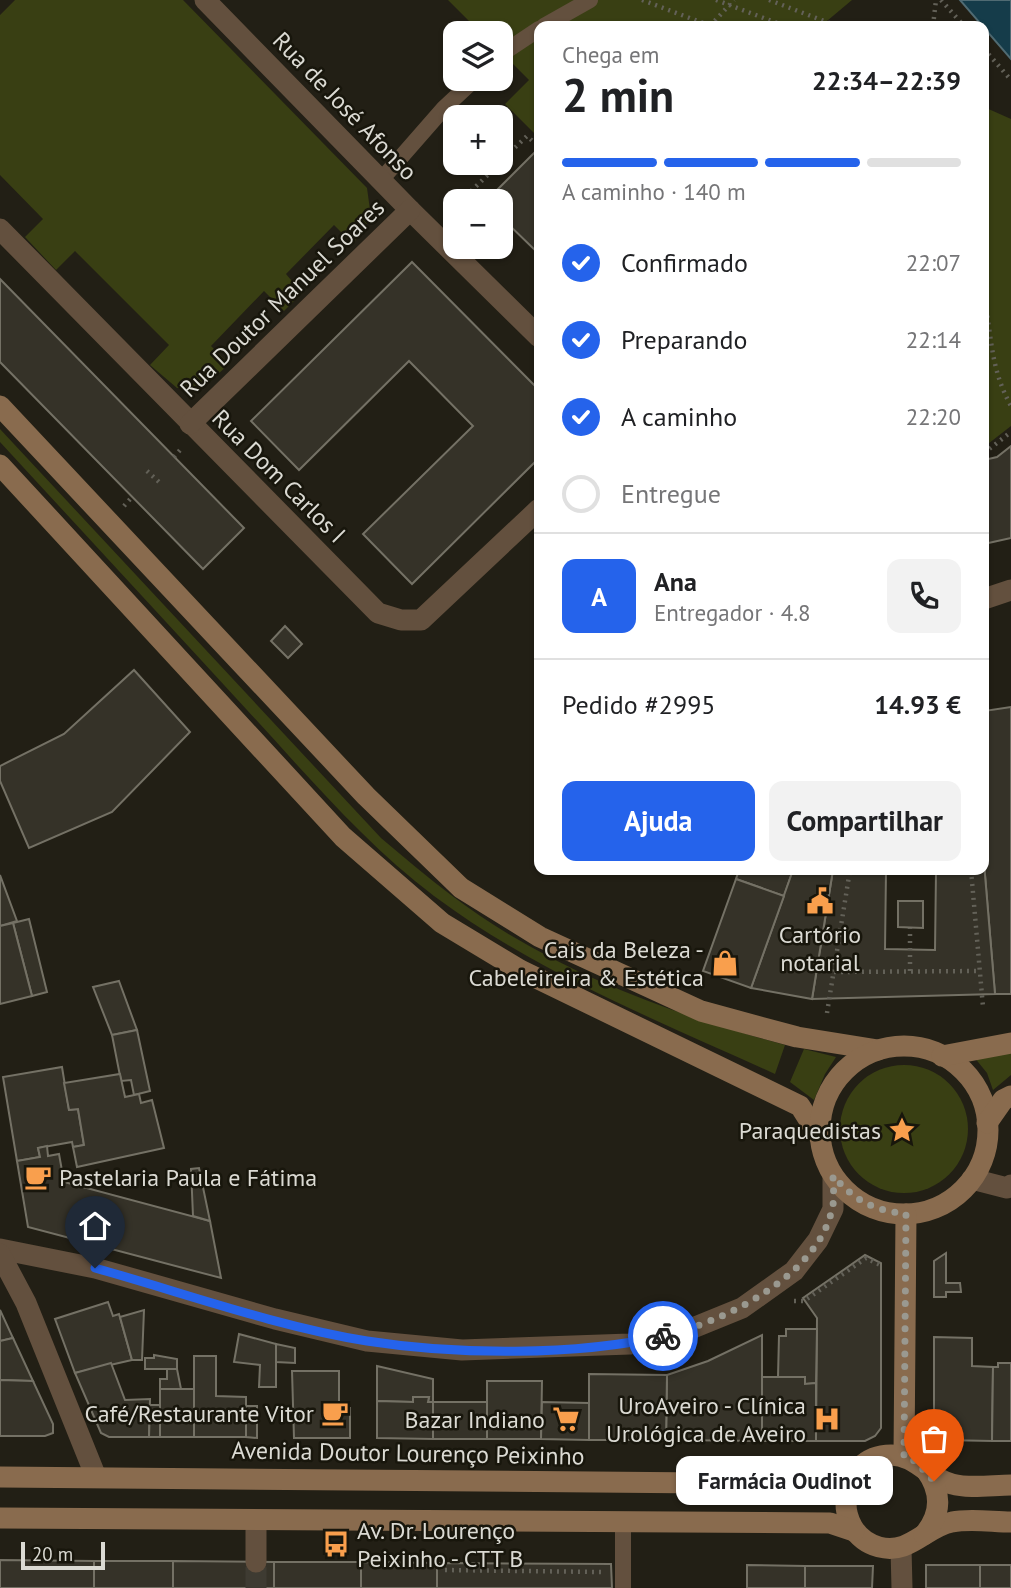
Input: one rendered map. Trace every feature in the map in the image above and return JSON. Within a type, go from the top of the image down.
[{"type":"main road","points":[[0,405],[150,561],[366,796],[461,888],[540,937],[701,1011],[797,1037],[878,1050]]},
{"type":"main road","points":[[0,465],[343,837],[442,923],[520,970],[800,1106],[820,1136]]},
{"type":"main road","points":[[942,1056],[1011,1043]]},
{"type":"main road","points":[[900,1046],[922,1048],[942,1056],[965,1073],[981,1097],[987,1123],[987,1143],[972,1179],[954,1198],[931,1210],[906,1214],[877,1210],[852,1197],[833,1176],[824,1157],[820,1136],[822,1109],[834,1083],[853,1063],[878,1050],[900,1046]]},
{"type":"main road","points":[[987,1123],[1003,1100],[1011,1096]]},
{"type":"main road","points":[[906,1214],[904,1457],[952,1485],[1011,1485]]},
{"type":"main road","name":"Avenida Doutor Lourenço Peixinho","points":[[0,1476],[829,1484],[855,1472],[877,1457],[904,1457]]},
{"type":"main road","points":[[923,1537],[933,1525],[938,1511],[934,1481],[925,1469]]},
{"type":"main road","points":[[855,1472],[847,1486],[845,1502],[847,1517],[855,1531]]},
{"type":"main road","points":[[0,1518],[830,1524],[855,1531],[875,1546],[901,1548],[951,1522],[1011,1522]]},
{"type":"street","name":"Rua de José Afonso","points":[[205,0],[410,210],[534,332]]},
{"type":"street","name":"Rua Doutor Manuel Soares","points":[[190,424],[410,210]]},
{"type":"street","name":"Rua Dom Carlos I","points":[[0,229],[378,613],[401,620],[421,620],[534,514]]},
{"type":"street","points":[[989,597],[1011,590]]},
{"type":"street","points":[[0,1251],[95,1268],[275,1319],[367,1341],[462,1350],[630,1344],[683,1332],[742,1308],[794,1271],[818,1240],[832,1209],[833,1176]]},
{"type":"street","points":[[972,1179],[1006,1188],[1011,1185]]},
{"type":"street","points":[[0,1251],[26,1303],[96,1477]]},
{"type":"street","points":[[256,1520],[256,1562]]},
{"type":"street","points":[[901,1548],[902,1588]]},
{"type":"lane","points":[[553,21],[590,0]]},
{"type":"lane","points":[[513,46],[534,32]]},
{"type":"lane","points":[[381,180],[462,91]]},
{"type":"lane","points":[[623,1522],[623,1588]]},
{"type":"path","points":[[642,0],[697,21]]},
{"type":"path","points":[[716,0],[772,21]]},
{"type":"path","points":[[715,21],[734,0]]},
{"type":"path","points":[[769,0],[824,21]]},
{"type":"path","points":[[934,21],[938,0]]},
{"type":"path","points":[[938,0],[959,21]]},
{"type":"path","points":[[989,55],[1011,80]]},
{"type":"path","points":[[513,149],[527,136],[534,143]]},
{"type":"path","points":[[473,189],[487,175]]},
{"type":"path","points":[[989,336],[992,361],[999,384],[1011,406]]},
{"type":"path","points":[[989,449],[1011,432]]},
{"type":"path","points":[[174,457],[180,450]]},
{"type":"path","points":[[148,471],[159,482]]},
{"type":"path","points":[[123,506],[132,497]]},
{"type":"path","points":[[827,1013],[849,875]]},
{"type":"path","points":[[971,875],[983,1007]]},
{"type":"path","points":[[910,928],[910,971]]},
{"type":"path","points":[[834,972],[980,971]]},
{"type":"path","points":[[804,1301],[866,1258],[881,1266]]},
{"type":"path","points":[[444,1557],[444,1570],[605,1572],[605,1564]]},
{"type":"green space","points":[[15,0],[183,0],[367,188],[371,217],[353,244],[334,225],[286,274],[302,293],[284,311],[264,291],[211,346],[229,364],[205,386],[177,388],[150,365],[169,345],[75,251],[56,270],[25,237],[43,219],[0,175],[0,15]]},
{"type":"green space","points":[[448,0],[852,0],[827,21],[534,21],[534,133],[513,112],[513,105],[505,104],[529,80],[513,64],[513,21],[469,21]]},
{"type":"green space","points":[[989,109],[1011,119],[1011,426],[989,443]]},
{"type":"green space","points":[[0,429],[381,838],[407,860],[488,921],[568,967],[653,1003],[785,1045],[775,1074],[643,1015],[514,949],[473,924],[408,875],[360,831],[314,783],[0,442]]},
{"type":"green space","points":[[804,1049],[836,1057],[814,1100],[790,1082]]},
{"type":"green space","points":[[1011,1052],[1011,1075],[993,1090],[987,1073],[974,1057]]},
{"type":"green space","points":[[904,1065],[928,1070],[949,1084],[963,1105],[968,1129],[963,1153],[949,1174],[928,1188],[904,1193],[880,1188],[859,1174],[845,1153],[840,1129],[845,1105],[859,1084],[880,1070]]},
{"type":"water","points":[[960,0],[1011,0],[1011,59],[989,34],[989,21],[978,21]]},
{"type":"building","points":[[534,153],[534,249],[513,229],[513,189],[498,189]]},
{"type":"building","points":[[412,262],[534,385],[534,463],[412,584],[363,534],[473,426],[409,361],[299,470],[251,421]]},
{"type":"building","points":[[0,279],[244,528],[203,569],[0,362]]},
{"type":"building","points":[[1011,446],[1011,538],[989,543],[989,459],[997,457]]},
{"type":"building","points":[[285,626],[302,644],[288,658],[271,641]]},
{"type":"building","points":[[134,670],[190,732],[112,812],[29,848],[0,781],[0,766],[64,734]]},
{"type":"building","points":[[1011,707],[1011,994],[995,994],[985,875],[989,875],[989,710]]},
{"type":"building","points":[[0,875],[17,921],[0,926]]},
{"type":"building","points":[[737,875],[791,875],[784,896],[736,879]]},
{"type":"building","points":[[791,875],[832,875],[812,999],[751,988]]},
{"type":"building","points":[[832,875],[886,875],[885,949],[935,950],[936,875],[985,875],[995,994],[812,999]]},
{"type":"building","points":[[736,879],[784,896],[751,988],[703,971]]},
{"type":"building","points":[[898,901],[923,901],[923,928],[898,927]]},
{"type":"building","points":[[29,919],[47,992],[32,996],[13,923]]},
{"type":"building","points":[[13,923],[32,996],[0,1004],[0,926]]},
{"type":"building","points":[[119,981],[137,1030],[112,1035],[93,987]]},
{"type":"building","points":[[137,1030],[150,1091],[134,1095],[131,1080],[121,1081],[112,1035]]},
{"type":"building","points":[[62,1067],[69,1110],[78,1109],[84,1145],[73,1147],[72,1142],[38,1148],[40,1157],[17,1161],[3,1077]]},
{"type":"building","points":[[120,1074],[125,1097],[139,1094],[141,1103],[152,1100],[164,1148],[77,1167],[73,1147],[84,1145],[78,1109],[69,1110],[64,1083]]},
{"type":"building","points":[[47,1146],[48,1156],[59,1154],[64,1182],[210,1221],[221,1278],[28,1227],[17,1161],[40,1157],[38,1148]]},
{"type":"building","points":[[199,1168],[210,1221],[193,1216],[191,1169]]},
{"type":"building","points":[[946,1253],[946,1283],[960,1283],[961,1292],[946,1292],[946,1297],[934,1297],[934,1261]]},
{"type":"building","points":[[865,1255],[881,1263],[881,1428],[875,1436],[865,1441],[816,1441],[817,1318],[803,1298]]},
{"type":"building","points":[[108,1302],[113,1316],[119,1314],[132,1360],[75,1373],[55,1319]]},
{"type":"building","points":[[0,1310],[13,1338],[0,1341]]},
{"type":"building","points":[[144,1310],[142,1360],[132,1360],[120,1317]]},
{"type":"building","points":[[786,1329],[817,1329],[816,1383],[805,1384],[805,1377],[778,1377],[779,1336],[786,1336]]},
{"type":"building","points":[[239,1334],[276,1344],[276,1387],[259,1387],[260,1365],[234,1362]]},
{"type":"building","points":[[762,1335],[762,1441],[666,1440],[667,1375],[708,1361]]},
{"type":"building","points":[[934,1337],[972,1338],[972,1366],[993,1367],[992,1441],[943,1440],[934,1434]]},
{"type":"building","points":[[13,1338],[33,1381],[0,1380],[0,1341]]},
{"type":"building","points":[[276,1344],[295,1348],[295,1363],[276,1362]]},
{"type":"building","points":[[154,1355],[177,1359],[177,1369],[145,1369],[145,1358],[154,1358]]},
{"type":"building","points":[[194,1356],[216,1356],[216,1396],[246,1397],[246,1437],[194,1437]]},
{"type":"building","points":[[111,1363],[125,1400],[150,1399],[149,1437],[109,1437],[101,1433],[75,1373]]},
{"type":"building","points":[[998,1363],[1011,1363],[1011,1441],[992,1441],[993,1367],[998,1367]]},
{"type":"building","points":[[377,1366],[433,1379],[433,1402],[428,1402],[429,1397],[413,1397],[413,1402],[377,1401]]},
{"type":"building","points":[[167,1369],[177,1369],[181,1389],[160,1389],[160,1379],[167,1379]]},
{"type":"building","points":[[292,1371],[339,1371],[339,1407],[350,1408],[350,1438],[294,1438]]},
{"type":"building","points":[[589,1374],[667,1375],[666,1440],[589,1440]]},
{"type":"building","points":[[762,1377],[805,1377],[805,1384],[816,1383],[816,1441],[762,1441]]},
{"type":"building","points":[[0,1380],[33,1381],[53,1424],[53,1433],[45,1436],[0,1436]]},
{"type":"building","points":[[487,1381],[542,1381],[541,1439],[487,1439]]},
{"type":"building","points":[[160,1389],[194,1389],[194,1437],[160,1437]]},
{"type":"building","points":[[413,1397],[429,1397],[428,1402],[433,1402],[433,1439],[377,1438],[377,1401],[413,1402]]},
{"type":"building","points":[[433,1402],[487,1402],[487,1439],[433,1439]]},
{"type":"building","points":[[542,1402],[589,1403],[589,1440],[541,1439]]},
{"type":"building","points":[[150,1405],[160,1405],[160,1437],[149,1437]]},
{"type":"building","points":[[246,1406],[257,1406],[257,1438],[246,1437]]},
{"type":"building","points":[[0,1560],[94,1561],[94,1588],[0,1588]]},
{"type":"building","points":[[94,1561],[173,1561],[173,1588],[94,1588]]},
{"type":"building","points":[[173,1561],[274,1562],[274,1588],[173,1588]]},
{"type":"building","points":[[274,1562],[361,1562],[361,1588],[274,1588]]},
{"type":"building","points":[[361,1562],[437,1563],[437,1588],[361,1588]]},
{"type":"building","points":[[437,1563],[611,1564],[612,1588],[437,1588]]},
{"type":"building","points":[[747,1565],[805,1566],[805,1588],[747,1588]]},
{"type":"building","points":[[926,1565],[980,1565],[980,1588],[926,1588]]},
{"type":"building","points":[[980,1565],[1011,1565],[1011,1588],[980,1588]]},
{"type":"building","points":[[805,1566],[873,1566],[872,1588],[805,1588]]},
{"type":"tunnel","points":[[256,1562],[256,1588]]},
{"type":"way so far","points":[[663,1336],[683,1332],[742,1308],[794,1271],[818,1240],[832,1209],[833,1176],[852,1197],[877,1210],[906,1214],[904,1457],[925,1469],[934,1481]]},
{"type":"place","name":"Cartório notarial","points":[[820,901]]},
{"type":"place","name":"Cais da Beleza - Cabeleireira & Estética","points":[[725,963]]},
{"type":"place","name":"Paraquedistas","points":[[902,1130]]},
{"type":"place","name":"Pastelaria Paula e Fátima","points":[[38,1177]]},
{"type":"place","name":"Café/Restaurante Vitor","points":[[335,1413]]},
{"type":"place","name":"Bazar Indiano","points":[[566,1419]]},
{"type":"place","name":"UroAveiro - Clínica Urológica de Aveiro","points":[[827,1419]]},
{"type":"place","name":"Farmácia Oudinot","points":[[934,1481]]},
{"type":"place","name":"Av. Dr. Lourenço Peixinho - CTT B","points":[[336,1544]]},
{"type":"route","points":[[95,1268],[275,1319],[367,1341],[462,1350],[543,1349],[630,1344],[663,1336]]}]
